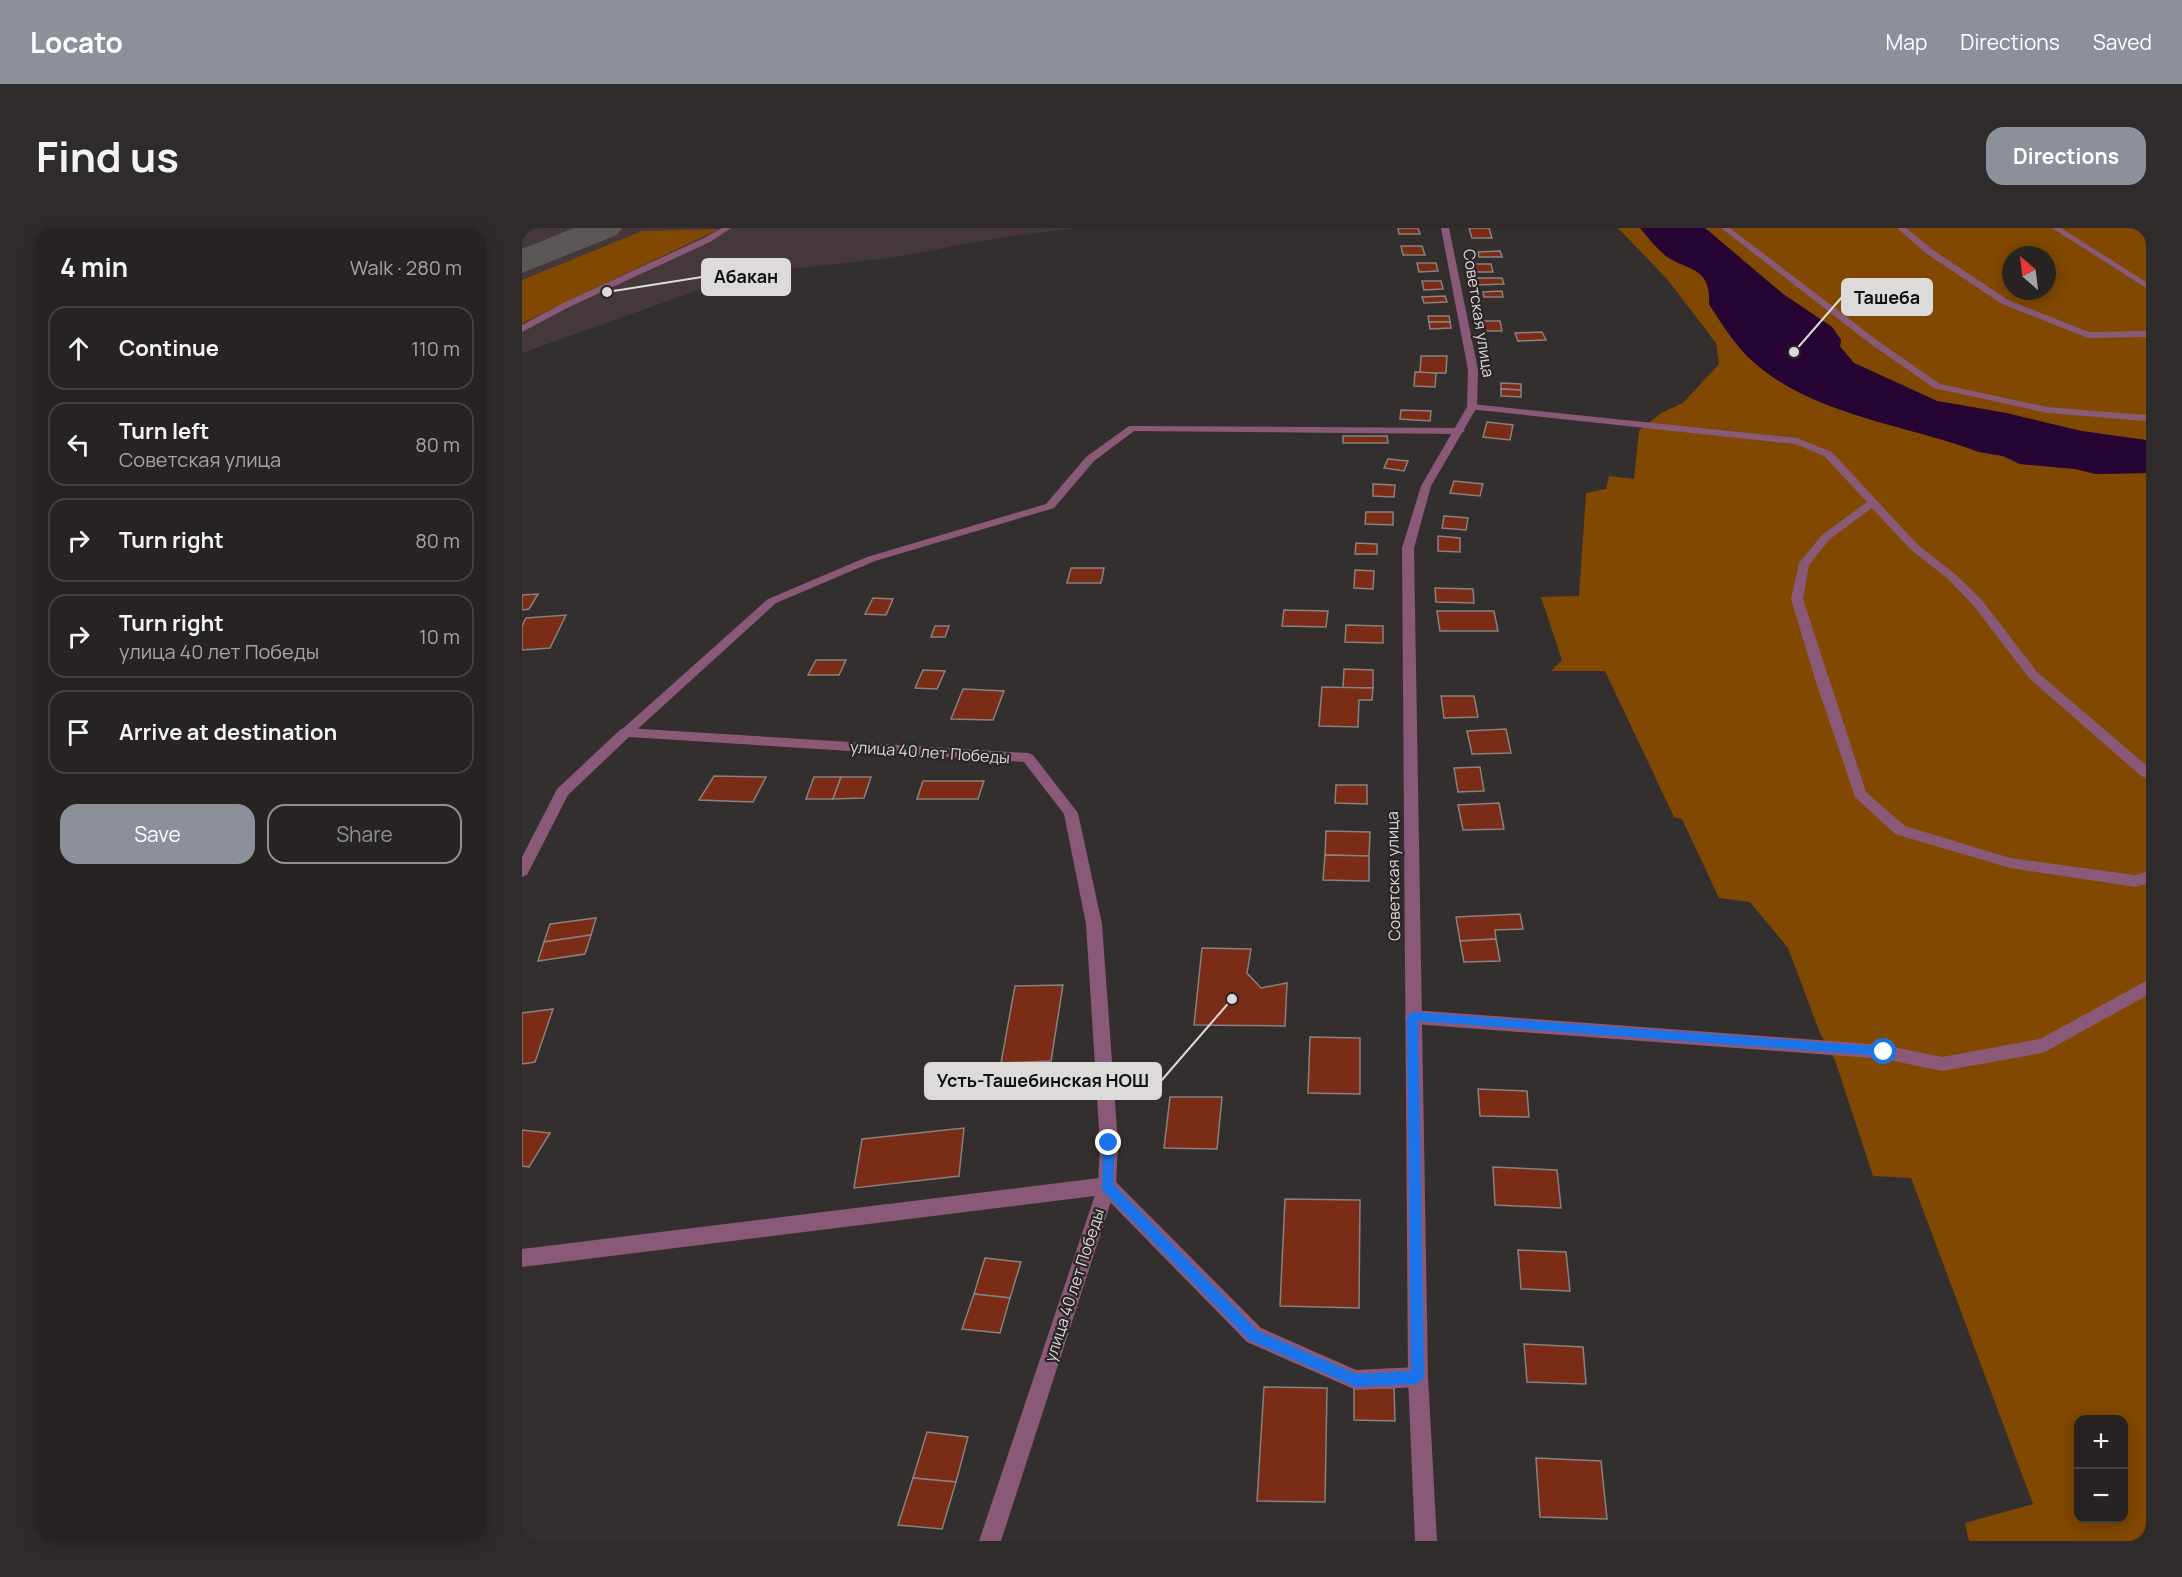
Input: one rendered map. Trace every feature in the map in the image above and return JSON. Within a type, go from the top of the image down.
[{"type":"street","points":[[522,329],[566,305],[707,240],[727,228]]},
{"type":"street","name":"Советская улица","points":[[1426,1541],[1418,1377],[1408,548],[1426,486],[1472,407],[1473,370],[1445,228]]},
{"type":"street","points":[[1725,228],[1875,343],[1936,386],[2047,410],[2146,418]]},
{"type":"street","points":[[1901,228],[1930,252],[2005,302],[2088,335],[2146,334]]},
{"type":"street","points":[[2056,228],[2146,286]]},
{"type":"street","points":[[1472,407],[1797,441],[1828,454],[1914,547],[1951,576],[1977,602],[2033,675],[2146,773]]},
{"type":"street","points":[[522,871],[562,792],[772,601],[871,559],[1050,506],[1090,459],[1132,428],[1460,431]]},
{"type":"street","points":[[1874,503],[1826,537],[1803,565],[1797,599],[1860,794],[1900,830],[2010,863],[2135,881],[2146,878]]},
{"type":"street","name":"улица 40 лет Победы","points":[[626,732],[1028,758],[1071,813],[1094,924],[1109,1143],[1107,1186],[990,1541]]},
{"type":"street","points":[[1413,1017],[1884,1052],[1942,1064],[2043,1046],[2146,988]]},
{"type":"street","points":[[522,1257],[1107,1186],[1254,1335],[1356,1380],[1418,1377]]},
{"type":"shaded area","points":[[522,228],[1074,228],[999,238],[889,258],[743,274],[522,353]]},
{"type":"shaded area","points":[[1618,228],[1640,228],[1666,256],[1702,276],[1709,292],[1709,304],[1736,344],[1771,376],[1798,392],[1857,415],[1979,452],[2003,456],[2020,464],[2075,469],[2096,474],[2146,473],[2146,1541],[1969,1541],[1965,1523],[2033,1504],[1911,1178],[1873,1176],[1835,1060],[1820,1033],[1788,948],[1750,902],[1719,898],[1682,819],[1674,817],[1605,671],[1551,671],[1562,660],[1541,597],[1579,596],[1586,493],[1606,489],[1609,476],[1634,479],[1639,431],[1661,413],[1683,403],[1719,364],[1716,343],[1667,279]]},
{"type":"shaded area","points":[[1640,228],[1705,228],[1783,294],[1832,327],[1841,340],[1840,347],[1854,363],[1937,401],[2006,413],[2081,431],[2146,440],[2146,473],[2096,474],[2075,469],[2020,464],[2003,456],[1979,452],[1826,405],[1798,392],[1771,376],[1747,356],[1709,304],[1709,292],[1702,276],[1697,271],[1666,256]]},
{"type":"shaded area","points":[[1705,228],[2146,228],[2146,440],[2081,431],[2006,413],[1937,401],[1854,363],[1840,346],[1841,340],[1832,327],[1783,294]]},
{"type":"shaded area","points":[[719,229],[522,323],[522,280],[642,231]]},
{"type":"building","points":[[1398,228],[1418,228],[1420,234],[1399,234]]},
{"type":"building","points":[[1469,228],[1489,228],[1492,238],[1472,238]]},
{"type":"building","points":[[1401,246],[1422,246],[1425,255],[1403,255]]},
{"type":"building","points":[[1500,251],[1502,257],[1479,257],[1478,252]]},
{"type":"building","points":[[1417,263],[1436,263],[1438,271],[1419,272]]},
{"type":"building","points":[[1474,264],[1491,264],[1493,272],[1476,272]]},
{"type":"building","points":[[1476,278],[1502,278],[1504,284],[1477,285]]},
{"type":"building","points":[[1422,281],[1441,281],[1443,289],[1424,290]]},
{"type":"building","points":[[1502,291],[1503,297],[1484,297],[1483,292]]},
{"type":"building","points":[[1445,296],[1447,302],[1424,303],[1422,297]]},
{"type":"building","points":[[1428,316],[1449,316],[1450,322],[1429,322]]},
{"type":"building","points":[[1483,321],[1500,321],[1502,331],[1484,331]]},
{"type":"building","points":[[1429,322],[1450,322],[1451,328],[1430,329]]},
{"type":"building","points":[[1542,332],[1546,340],[1518,341],[1515,333]]},
{"type":"building","points":[[1421,356],[1447,356],[1446,373],[1420,373]]},
{"type":"building","points":[[1415,372],[1436,373],[1435,387],[1414,386]]},
{"type":"building","points":[[1501,383],[1521,384],[1521,390],[1501,389]]},
{"type":"building","points":[[1501,389],[1521,390],[1521,397],[1501,396]]},
{"type":"building","points":[[1401,410],[1431,411],[1430,421],[1400,419]]},
{"type":"building","points":[[1487,422],[1513,425],[1510,440],[1483,437]]},
{"type":"building","points":[[1343,436],[1387,436],[1388,443],[1343,443]]},
{"type":"building","points":[[1388,459],[1408,461],[1404,471],[1384,468]]},
{"type":"building","points":[[1454,481],[1483,484],[1480,496],[1450,493]]},
{"type":"building","points":[[1373,484],[1395,485],[1394,497],[1373,496]]},
{"type":"building","points":[[1366,512],[1393,512],[1393,525],[1365,524]]},
{"type":"building","points":[[1444,516],[1468,518],[1466,530],[1442,528]]},
{"type":"building","points":[[1438,536],[1460,538],[1460,552],[1438,551]]},
{"type":"building","points":[[1356,543],[1377,544],[1377,554],[1355,554]]},
{"type":"building","points":[[1071,568],[1104,568],[1101,583],[1067,583]]},
{"type":"building","points":[[1355,570],[1374,571],[1373,589],[1354,588]]},
{"type":"building","points":[[1435,588],[1473,589],[1474,603],[1436,602]]},
{"type":"building","points":[[538,594],[529,609],[522,610],[522,595]]},
{"type":"building","points":[[873,598],[893,599],[886,615],[865,614]]},
{"type":"building","points":[[1284,610],[1328,611],[1326,627],[1282,626]]},
{"type":"building","points":[[1437,611],[1494,611],[1498,631],[1440,631]]},
{"type":"building","points":[[566,615],[550,648],[522,650],[522,626],[526,618]]},
{"type":"building","points":[[1346,625],[1383,626],[1383,643],[1345,642]]},
{"type":"building","points":[[935,626],[949,626],[945,637],[931,637]]},
{"type":"building","points":[[816,660],[846,660],[839,675],[808,675]]},
{"type":"building","points":[[1344,669],[1373,670],[1373,688],[1343,688]]},
{"type":"building","points":[[923,670],[945,671],[937,689],[915,688]]},
{"type":"building","points":[[1322,687],[1373,688],[1372,700],[1359,700],[1358,727],[1319,726]]},
{"type":"building","points":[[963,689],[1004,691],[993,720],[951,719]]},
{"type":"building","points":[[1441,696],[1474,696],[1478,717],[1444,718]]},
{"type":"building","points":[[1506,729],[1511,753],[1472,754],[1467,731]]},
{"type":"building","points":[[1480,767],[1484,791],[1458,792],[1454,768]]},
{"type":"building","points":[[714,776],[766,777],[753,802],[699,800]]},
{"type":"building","points":[[814,777],[841,777],[833,799],[806,799]]},
{"type":"building","points":[[841,777],[871,777],[864,798],[833,799]]},
{"type":"building","points":[[923,781],[984,781],[978,799],[917,799]]},
{"type":"building","points":[[1336,785],[1367,785],[1367,804],[1335,803]]},
{"type":"building","points":[[1499,803],[1504,829],[1463,830],[1458,805]]},
{"type":"building","points":[[1326,831],[1370,832],[1369,856],[1325,855]]},
{"type":"building","points":[[1325,855],[1369,856],[1369,881],[1323,880]]},
{"type":"building","points":[[1520,914],[1523,929],[1495,930],[1496,939],[1460,941],[1456,917]]},
{"type":"building","points":[[596,918],[591,935],[544,942],[550,924]]},
{"type":"building","points":[[591,935],[585,954],[538,961],[544,942]]},
{"type":"building","points":[[1496,939],[1500,961],[1464,962],[1460,941]]},
{"type":"building","points":[[1202,948],[1251,949],[1247,973],[1261,988],[1287,983],[1285,1026],[1194,1025]]},
{"type":"building","points":[[1063,985],[1051,1061],[1001,1063],[1015,986]]},
{"type":"building","points":[[553,1009],[535,1062],[522,1064],[522,1013]]},
{"type":"building","points":[[1310,1037],[1360,1038],[1360,1094],[1308,1093]]},
{"type":"building","points":[[1478,1089],[1527,1091],[1529,1117],[1480,1116]]},
{"type":"building","points":[[1170,1097],[1222,1097],[1217,1149],[1164,1148]]},
{"type":"building","points":[[964,1128],[959,1176],[854,1188],[862,1139]]},
{"type":"building","points":[[522,1130],[550,1133],[529,1167],[522,1166]]},
{"type":"building","points":[[1493,1167],[1557,1170],[1561,1208],[1495,1205]]},
{"type":"building","points":[[1285,1199],[1360,1200],[1359,1308],[1280,1306]]},
{"type":"building","points":[[1518,1250],[1566,1252],[1570,1291],[1521,1289]]},
{"type":"building","points":[[985,1258],[1021,1262],[1010,1298],[974,1294]]},
{"type":"building","points":[[974,1294],[1010,1298],[1000,1333],[962,1329]]},
{"type":"building","points":[[1524,1344],[1583,1347],[1586,1384],[1527,1382]]},
{"type":"building","points":[[1264,1387],[1327,1388],[1325,1502],[1257,1501]]},
{"type":"building","points":[[1354,1387],[1394,1388],[1395,1421],[1354,1420]]},
{"type":"building","points":[[927,1432],[968,1437],[956,1482],[913,1478]]},
{"type":"building","points":[[1536,1458],[1601,1461],[1607,1519],[1540,1517]]},
{"type":"building","points":[[913,1478],[956,1482],[942,1529],[898,1525]]},
{"type":"taxiway","points":[[522,262],[605,228]]},
{"type":"place","name":"Абакан","points":[[607,292]]},
{"type":"place","name":"Ташеба","points":[[1794,352]]},
{"type":"place","name":"Усть-Ташебинская НОШ","points":[[1232,999]]},
{"type":"route","points":[[1109,1143],[1107,1186],[1254,1335],[1356,1380],[1418,1377],[1413,1017],[1884,1052]]}]
